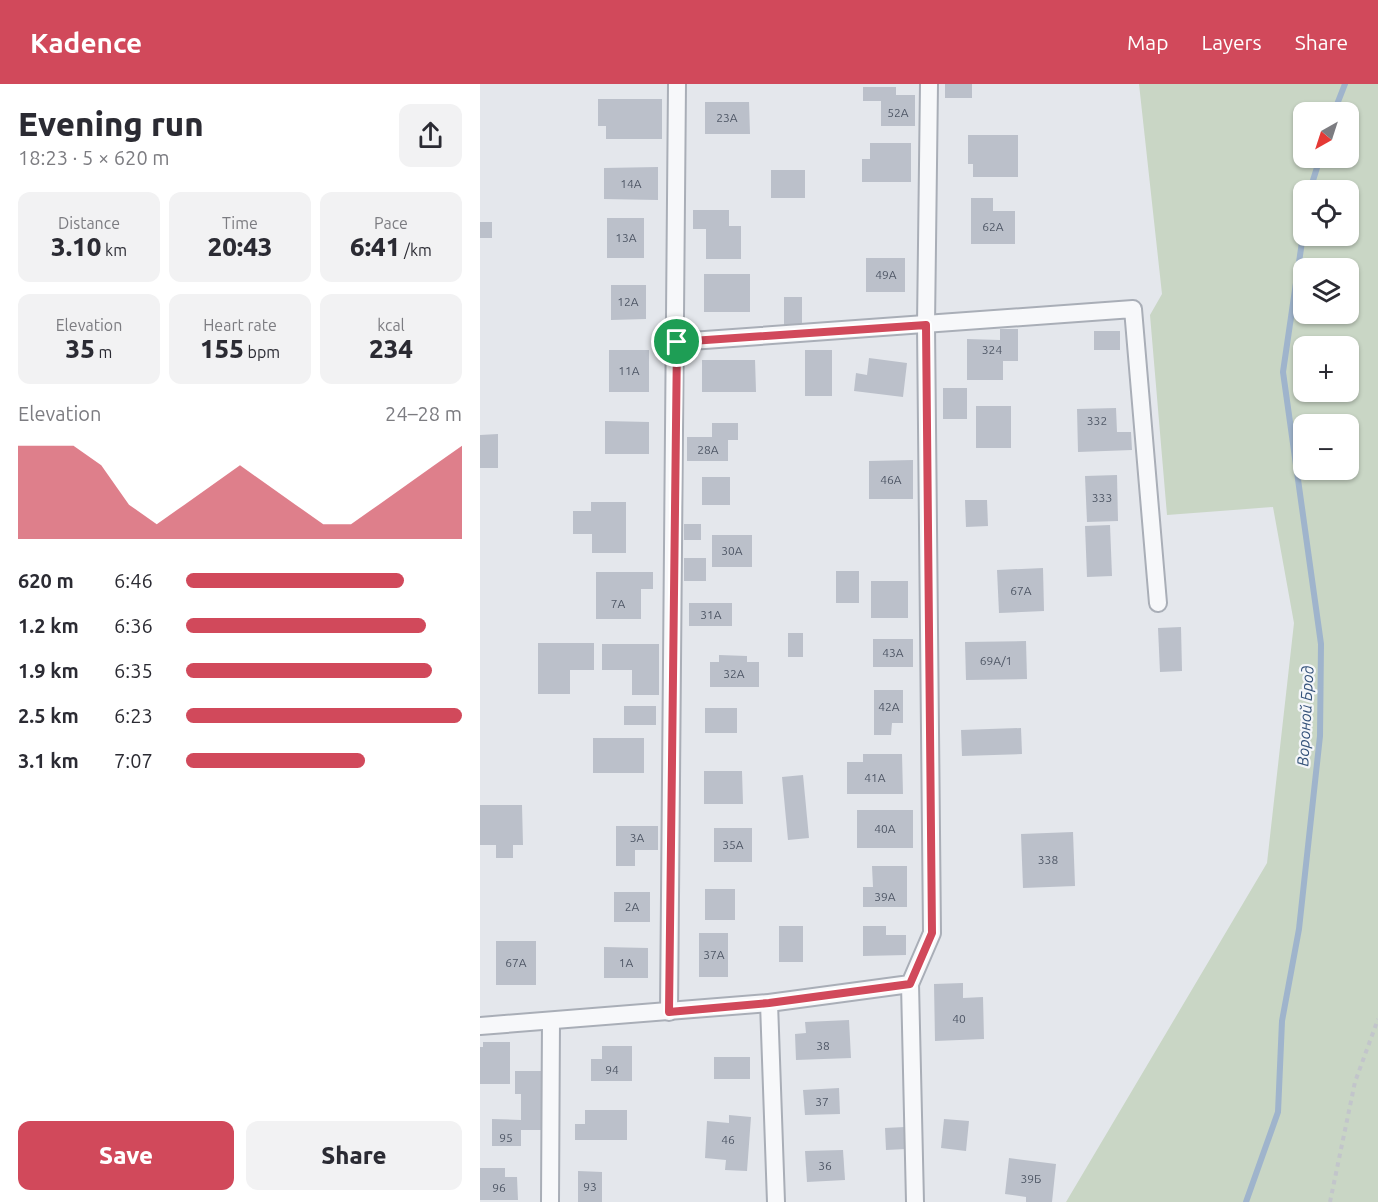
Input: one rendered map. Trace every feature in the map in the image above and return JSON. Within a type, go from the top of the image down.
[{"type":"street","points":[[669,1012],[677,342],[677,84]]},
{"type":"street","points":[[915,1202],[910,984],[932,933],[926,325],[929,84]]},
{"type":"street","points":[[677,342],[1133,309],[1158,603]]},
{"type":"street","points":[[480,1026],[769,1003],[910,984]]},
{"type":"street","points":[[769,1003],[776,1202]]},
{"type":"street","points":[[550,1202],[551,1021]]},
{"type":"path","points":[[1330,1202],[1355,1082],[1378,1019]]},
{"type":"green space","points":[[1139,84],[1378,84],[1378,1202],[1066,1202],[1267,863],[1294,623],[1273,507],[1167,515],[1150,315],[1162,294]]},
{"type":"building","points":[[945,84],[972,84],[972,98],[945,98]]},
{"type":"building","points":[[863,87],[896,87],[896,95],[915,95],[915,126],[881,126],[881,101],[863,101]]},
{"type":"building","points":[[598,99],[662,99],[662,139],[606,139],[606,126],[598,126]]},
{"type":"building","points":[[705,102],[749,102],[750,134],[705,134]]},
{"type":"building","points":[[968,135],[1018,135],[1018,177],[973,177],[973,164],[968,164]]},
{"type":"building","points":[[870,143],[911,143],[911,182],[862,182],[862,159],[870,159]]},
{"type":"building","points":[[658,167],[658,200],[604,199],[604,168]]},
{"type":"building","points":[[771,170],[805,170],[805,198],[771,198]]},
{"type":"building","points":[[971,198],[993,198],[993,211],[1015,211],[1015,244],[971,244]]},
{"type":"building","points":[[693,210],[729,210],[729,226],[741,226],[741,259],[706,259],[706,229],[693,229]]},
{"type":"building","points":[[607,218],[644,218],[644,258],[607,258]]},
{"type":"building","points":[[480,222],[492,222],[492,238],[480,238]]},
{"type":"building","points":[[866,258],[905,258],[905,292],[866,292]]},
{"type":"building","points":[[704,274],[750,274],[750,312],[704,312]]},
{"type":"building","points":[[611,285],[646,285],[646,319],[611,320]]},
{"type":"building","points":[[784,297],[802,297],[802,325],[784,325]]},
{"type":"building","points":[[1000,329],[1018,329],[1018,361],[1003,361],[1003,380],[967,380],[967,339],[1000,340]]},
{"type":"building","points":[[1094,331],[1120,331],[1120,350],[1094,350]]},
{"type":"building","points":[[609,350],[649,350],[649,392],[609,392]]},
{"type":"building","points":[[805,350],[832,350],[832,396],[805,396]]},
{"type":"building","points":[[869,358],[907,363],[903,397],[854,391],[856,373],[867,375]]},
{"type":"building","points":[[702,360],[755,360],[756,392],[702,392]]},
{"type":"building","points":[[943,388],[967,388],[967,419],[943,419]]},
{"type":"building","points":[[976,406],[1011,406],[1011,448],[976,448]]},
{"type":"building","points":[[1116,408],[1117,432],[1131,432],[1132,450],[1078,452],[1077,409]]},
{"type":"building","points":[[605,421],[649,422],[649,454],[605,454]]},
{"type":"building","points":[[712,423],[738,423],[738,440],[728,440],[728,461],[687,461],[687,437],[712,437]]},
{"type":"building","points":[[498,434],[498,468],[480,468],[480,435]]},
{"type":"building","points":[[913,460],[913,499],[869,499],[869,461]]},
{"type":"building","points":[[1117,475],[1118,521],[1087,522],[1085,476]]},
{"type":"building","points":[[702,477],[730,477],[730,505],[702,505]]},
{"type":"building","points":[[965,500],[987,500],[988,526],[966,527]]},
{"type":"building","points":[[591,502],[626,502],[626,553],[592,553],[592,534],[573,534],[573,511],[591,511]]},
{"type":"building","points":[[684,524],[701,524],[701,540],[684,540]]},
{"type":"building","points":[[1110,525],[1112,576],[1087,577],[1085,526]]},
{"type":"building","points":[[712,535],[752,535],[752,567],[712,567]]},
{"type":"building","points":[[684,558],[706,558],[706,581],[684,581]]},
{"type":"building","points":[[1043,568],[1044,611],[999,613],[997,570]]},
{"type":"building","points":[[836,571],[859,571],[859,603],[836,603]]},
{"type":"building","points":[[596,572],[653,572],[653,589],[641,589],[641,619],[596,619]]},
{"type":"building","points":[[871,581],[908,581],[908,618],[871,618]]},
{"type":"building","points":[[689,603],[732,603],[732,626],[689,626]]},
{"type":"building","points":[[1181,627],[1182,671],[1160,672],[1158,628]]},
{"type":"building","points":[[788,633],[803,633],[803,657],[788,657]]},
{"type":"building","points":[[873,639],[913,639],[913,667],[873,667]]},
{"type":"building","points":[[1026,641],[1027,679],[966,680],[965,642]]},
{"type":"building","points":[[538,643],[594,643],[594,670],[570,670],[570,694],[538,694]]},
{"type":"building","points":[[602,644],[659,644],[659,695],[632,695],[632,670],[602,670]]},
{"type":"building","points":[[719,655],[747,656],[747,662],[759,662],[759,687],[710,687],[710,662],[719,662]]},
{"type":"building","points":[[874,690],[903,690],[903,723],[892,723],[891,735],[874,735]]},
{"type":"building","points":[[624,706],[656,706],[656,725],[624,725]]},
{"type":"building","points":[[705,708],[737,708],[737,733],[705,733]]},
{"type":"building","points":[[1021,728],[1022,754],[962,756],[961,730]]},
{"type":"building","points":[[593,738],[644,738],[644,773],[593,773]]},
{"type":"building","points":[[863,754],[902,754],[903,794],[847,794],[847,762],[863,762]]},
{"type":"building","points":[[704,771],[742,771],[743,804],[704,804]]},
{"type":"building","points":[[803,775],[809,838],[788,840],[782,777]]},
{"type":"building","points":[[480,805],[522,805],[523,845],[513,845],[513,858],[496,858],[496,845],[480,845]]},
{"type":"building","points":[[857,810],[913,810],[913,848],[857,848]]},
{"type":"building","points":[[616,826],[658,826],[658,850],[635,850],[635,866],[616,866]]},
{"type":"building","points":[[714,828],[752,828],[752,862],[714,862]]},
{"type":"building","points":[[1073,832],[1075,886],[1023,888],[1021,834]]},
{"type":"building","points":[[872,866],[907,866],[907,907],[863,907],[863,887],[873,887]]},
{"type":"building","points":[[705,889],[735,889],[735,920],[705,920]]},
{"type":"building","points":[[614,892],[650,892],[650,922],[614,922]]},
{"type":"building","points":[[779,926],[803,926],[803,962],[779,962]]},
{"type":"building","points":[[863,926],[886,926],[886,935],[906,935],[906,955],[863,956]]},
{"type":"building","points":[[699,933],[728,933],[728,977],[699,977]]},
{"type":"building","points":[[496,941],[536,941],[536,985],[496,985]]},
{"type":"building","points":[[604,947],[648,948],[648,978],[604,978]]},
{"type":"building","points":[[963,983],[963,998],[983,997],[984,1039],[935,1041],[934,984]]},
{"type":"building","points":[[849,1020],[851,1058],[796,1060],[795,1034],[806,1033],[805,1022]]},
{"type":"building","points":[[483,1042],[510,1042],[510,1084],[480,1084],[480,1047],[483,1047]]},
{"type":"building","points":[[602,1046],[632,1046],[632,1081],[591,1081],[591,1059],[602,1059]]},
{"type":"building","points":[[714,1057],[750,1057],[750,1079],[714,1079]]},
{"type":"building","points":[[515,1071],[541,1071],[542,1130],[521,1130],[521,1146],[492,1146],[492,1119],[521,1120],[521,1094],[515,1094]]},
{"type":"building","points":[[839,1088],[840,1114],[805,1115],[803,1090]]},
{"type":"building","points":[[585,1110],[627,1110],[627,1140],[575,1140],[575,1124],[585,1124]]},
{"type":"building","points":[[729,1115],[751,1117],[747,1171],[725,1170],[726,1160],[705,1158],[707,1121],[729,1123]]},
{"type":"building","points":[[944,1119],[969,1121],[966,1151],[941,1148]]},
{"type":"building","points":[[905,1127],[906,1149],[886,1150],[885,1128]]},
{"type":"building","points":[[843,1150],[845,1180],[807,1182],[805,1151]]},
{"type":"building","points":[[1009,1158],[1056,1164],[1052,1202],[1026,1202],[1026,1197],[1005,1194]]},
{"type":"building","points":[[480,1168],[505,1168],[505,1177],[517,1177],[518,1200],[480,1200]]},
{"type":"building","points":[[578,1171],[602,1172],[602,1202],[578,1202]]},
{"type":"waterway","name":"Вороной Брод","points":[[1338,102],[1345,84]]},
{"type":"waterway","name":"Вороной Брод","points":[[1313,180],[1317,168]]},
{"type":"waterway","name":"Вороной Брод","points":[[1246,1202],[1278,1112],[1282,1021],[1299,929],[1320,736],[1321,644],[1283,372],[1301,246]]},
{"type":"route","points":[[926,325],[932,933],[910,984],[769,1003],[669,1012],[677,342],[926,325]]}]
